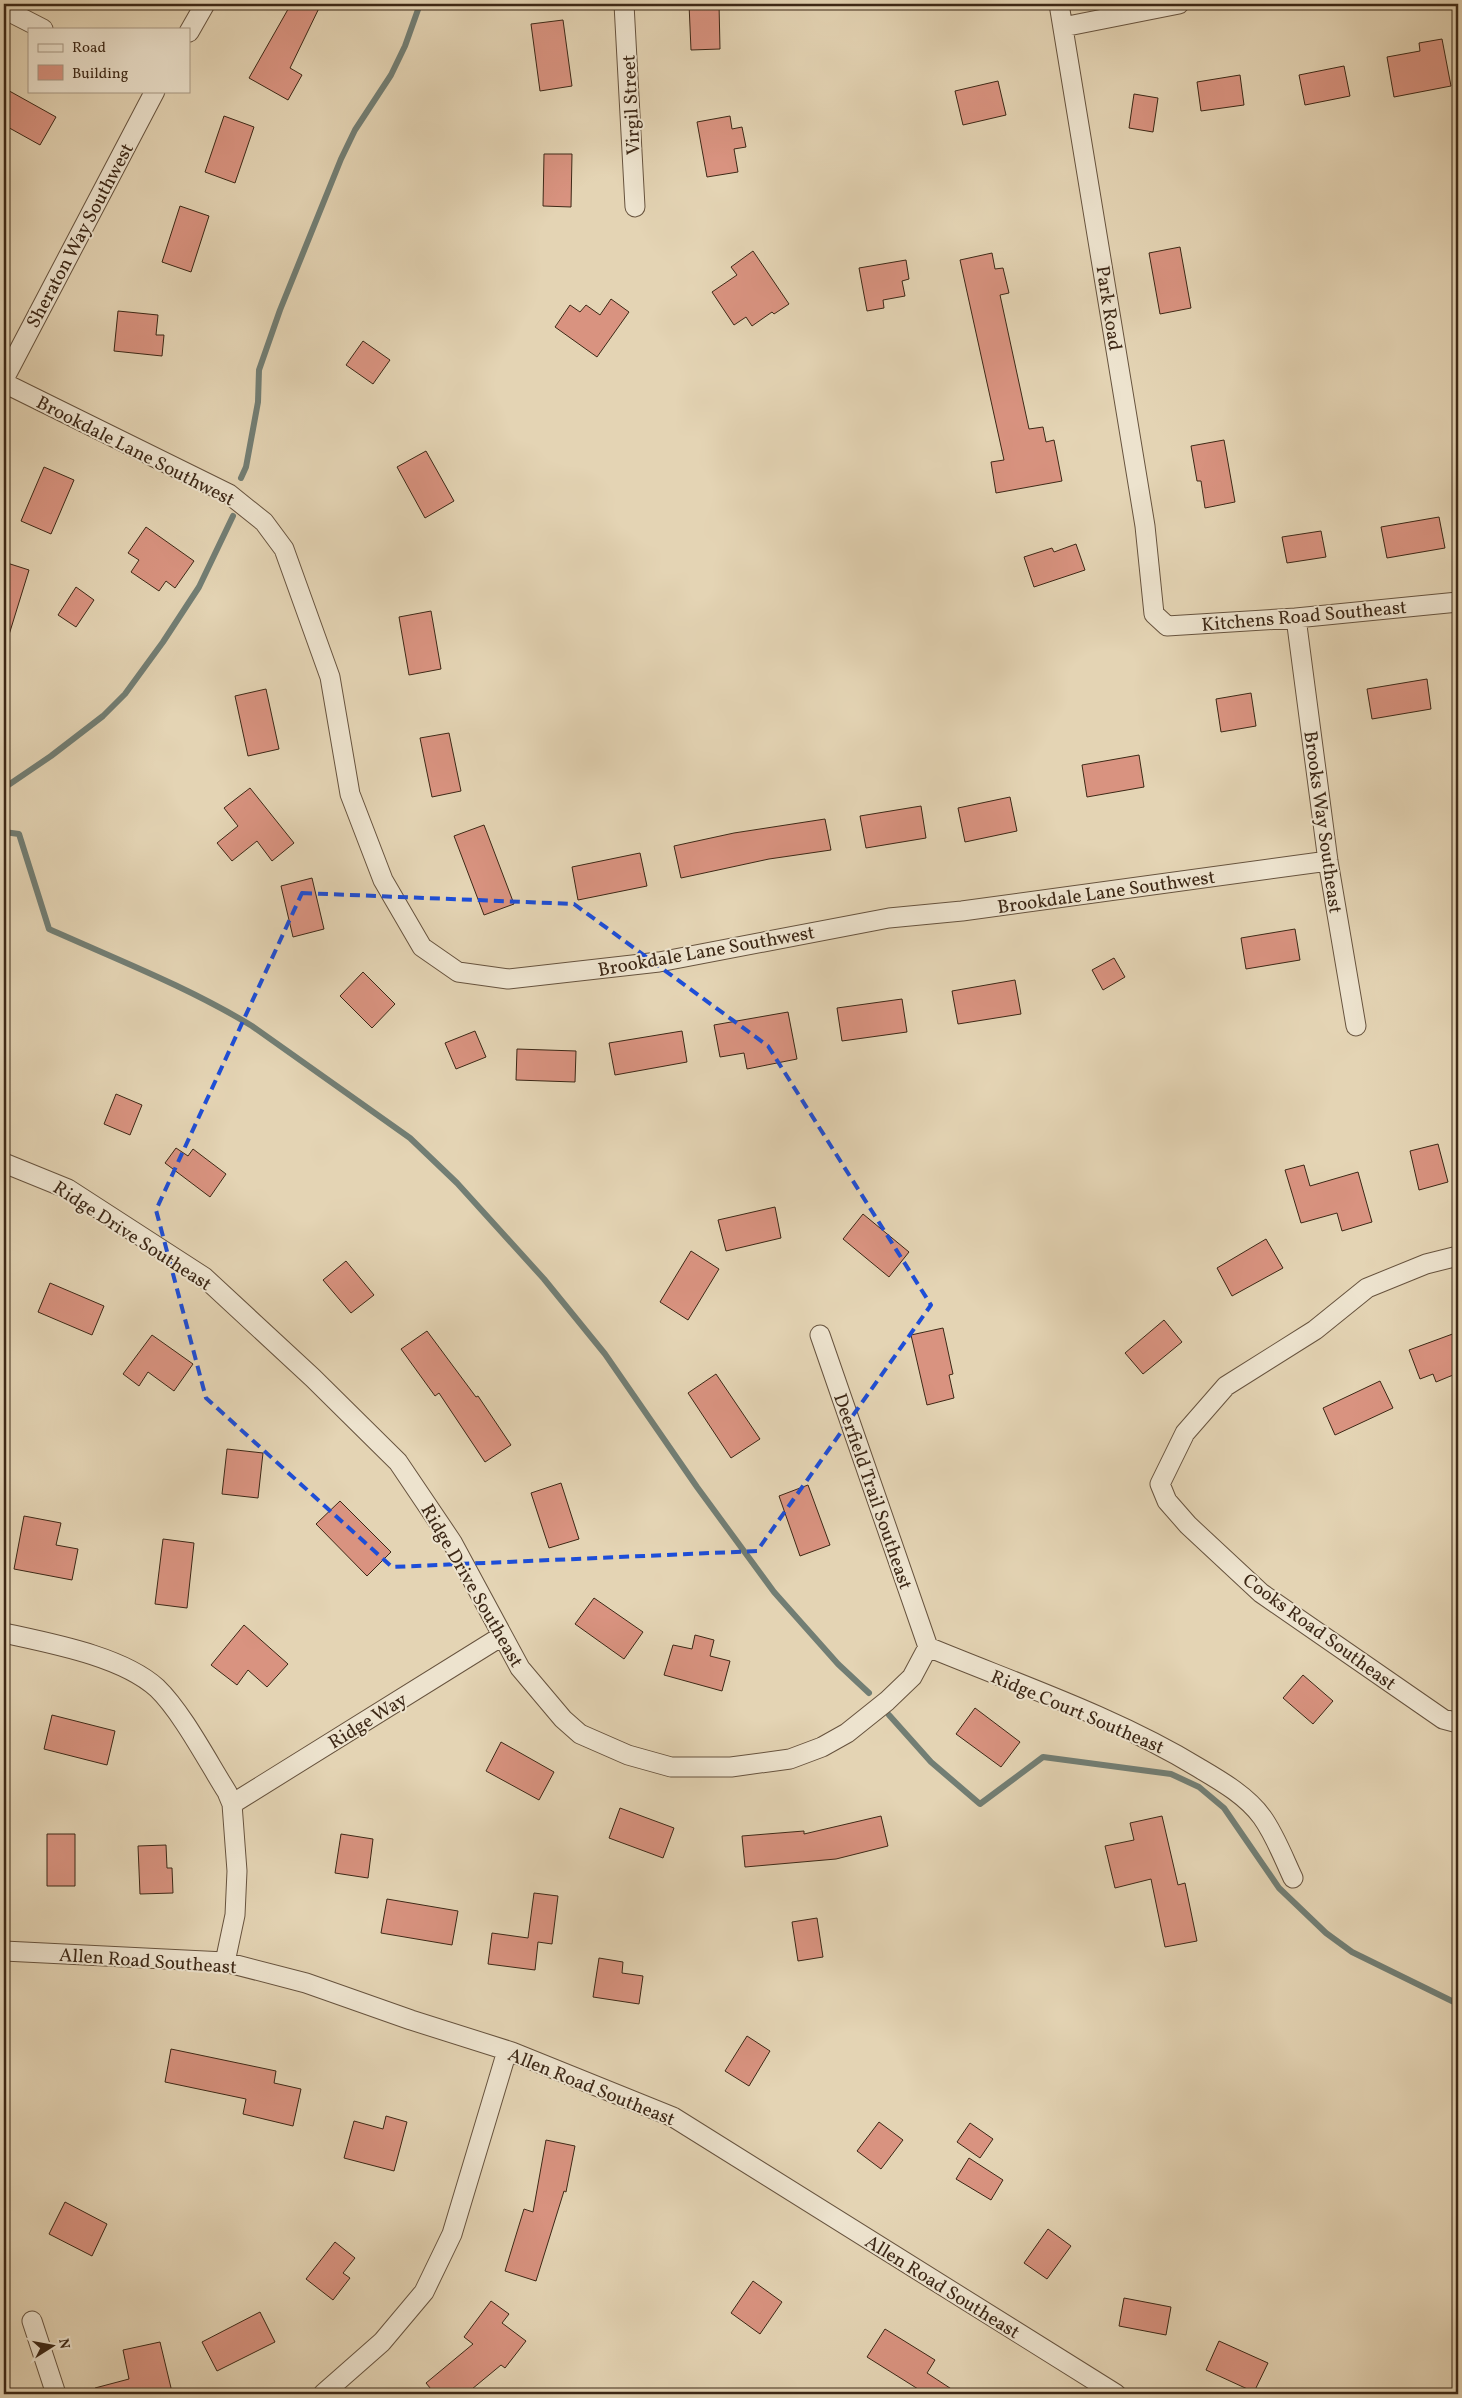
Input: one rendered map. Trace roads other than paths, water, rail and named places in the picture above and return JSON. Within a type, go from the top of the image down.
[{"type":"street","points":[[190,30],[205,4]]},
{"type":"street","name":"Virgil Street","points":[[624,4],[635,207]]},
{"type":"street","name":"Park Road","points":[[1059,4],[1145,526],[1154,614]]},
{"type":"street","points":[[1063,27],[1179,4]]},
{"type":"street","points":[[4,9],[41,28]]},
{"type":"street","name":"Sheraton Way Southwest","points":[[4,381],[154,92]]},
{"type":"street","name":"Brookdale Lane Southwest","points":[[4,381],[228,494],[264,522],[284,549],[330,677],[350,794],[383,880],[422,947],[458,972],[508,979],[659,962],[889,918],[962,911],[1328,862]]},
{"type":"street","name":"Kitchens Road Southeast","points":[[1154,614],[1167,626],[1296,618],[1458,602]]},
{"type":"street","name":"Brooks Way Southeast","points":[[1296,618],[1328,862],[1356,1026]]},
{"type":"street","name":"Ridge Drive Southeast","points":[[4,1162],[68,1189],[204,1277],[313,1378],[398,1462],[452,1542],[520,1668],[563,1719],[580,1734],[628,1755],[670,1767],[731,1767],[790,1759],[847,1733],[887,1701],[912,1676],[928,1647]]},
{"type":"street","name":"Cooks Road Southeast","points":[[1458,1256],[1426,1264],[1367,1288],[1315,1330],[1226,1386],[1185,1433],[1160,1484],[1172,1507],[1188,1525],[1261,1593],[1443,1719],[1458,1723]]},
{"type":"street","name":"Deerfield Trail Southeast","points":[[820,1335],[928,1647]]},
{"type":"street","points":[[4,1633],[89,1653],[126,1668],[156,1688],[184,1723],[227,1792],[232,1804],[237,1871],[236,1906],[225,1962]]},
{"type":"street","name":"Ridge Way","points":[[232,1804],[502,1636]]},
{"type":"street","name":"Ridge Court Southeast","points":[[928,1647],[1093,1713],[1165,1747],[1220,1780],[1235,1791],[1262,1817],[1293,1878]]},
{"type":"street","name":"Allen Road Southeast","points":[[4,1951],[225,1962],[306,1983],[507,2051],[673,2117],[1116,2394]]},
{"type":"street","points":[[323,2394],[382,2342],[424,2292],[452,2234],[507,2051]]},
{"type":"street","points":[[32,2321],[56,2394]]},
{"type":"waterway","points":[[241,478],[246,467],[258,402],[259,370],[280,310],[341,159],[355,130],[391,75],[405,46],[420,4]]},
{"type":"waterway","points":[[4,788],[51,756],[103,716],[125,694],[163,642],[199,587],[233,516]]},
{"type":"waterway","points":[[4,832],[19,834],[49,929],[178,986],[252,1026],[410,1138],[457,1183],[544,1279],[605,1354],[697,1487],[774,1592],[838,1664],[869,1693]]},
{"type":"waterway","points":[[889,1715],[931,1762],[980,1804],[1043,1757],[1171,1774],[1199,1787],[1224,1808],[1279,1888],[1326,1933],[1352,1952],[1458,2004]]}]
